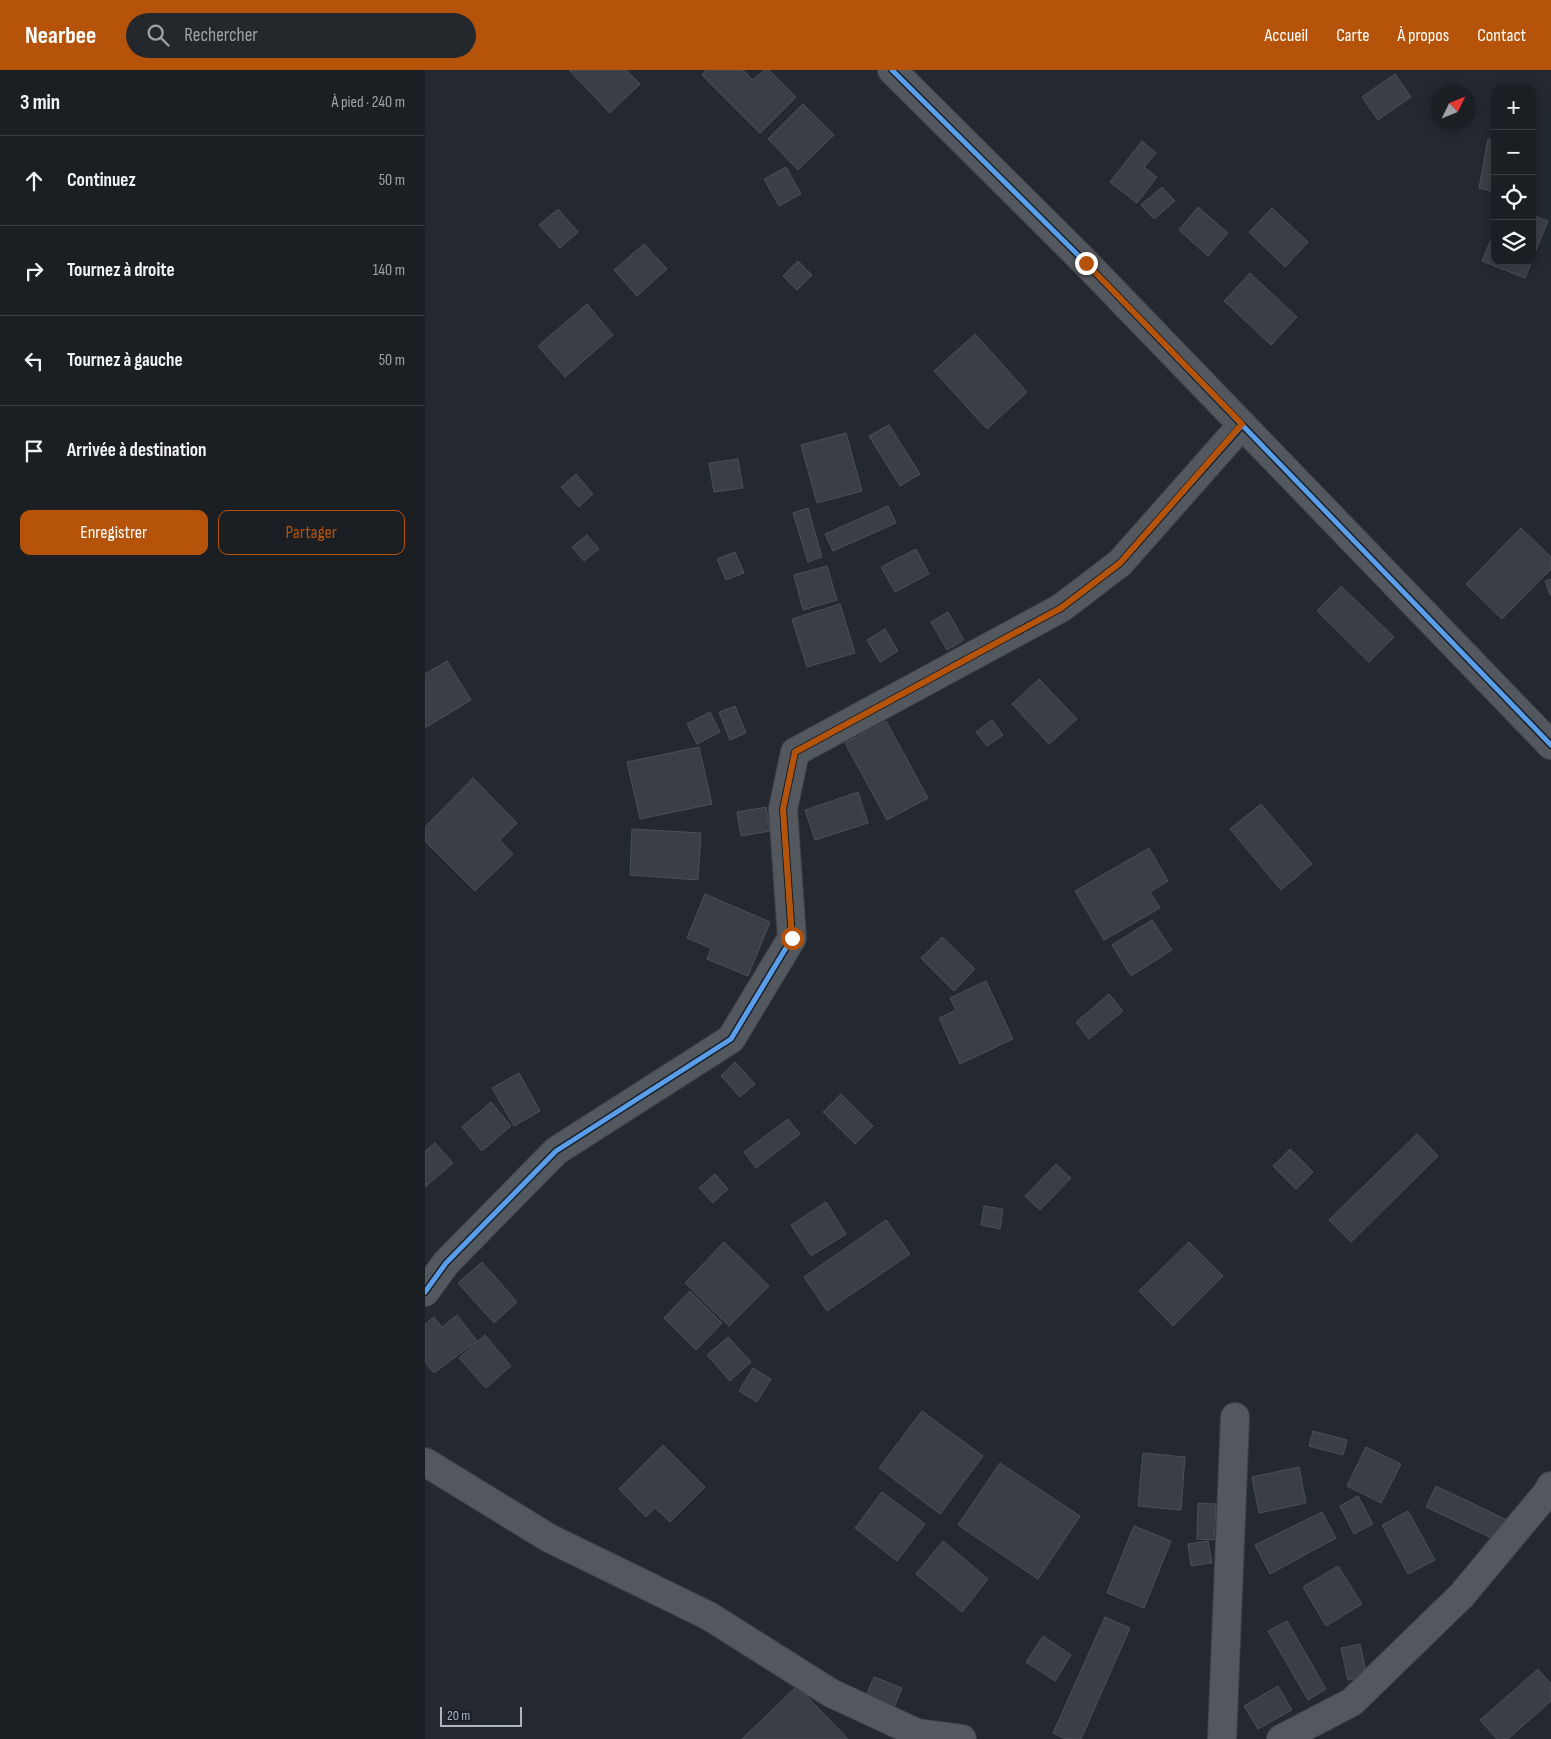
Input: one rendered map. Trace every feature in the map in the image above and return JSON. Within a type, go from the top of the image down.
[{"type":"street","points":[[892,70],[1086,263],[1551,745]]},
{"type":"street","points":[[425,1292],[446,1263],[556,1151],[731,1040],[792,938],[783,809],[795,752],[1061,608],[1120,563],[1242,424]]},
{"type":"street","points":[[1222,1739],[1235,1417]]},
{"type":"street","points":[[425,1462],[549,1538],[709,1616],[831,1693],[917,1733],[962,1739]]},
{"type":"street","points":[[1281,1739],[1352,1702],[1462,1595],[1551,1486]]},
{"type":"building","points":[[569,70],[626,70],[640,84],[610,113]]},
{"type":"building","points":[[706,70],[743,70],[753,80],[764,70],[769,70],[796,97],[760,133],[702,75]]},
{"type":"building","points":[[1395,74],[1411,97],[1378,120],[1362,97]]},
{"type":"building","points":[[803,104],[834,135],[798,170],[768,139]]},
{"type":"building","points":[[1488,139],[1491,139],[1491,191],[1479,188]]},
{"type":"building","points":[[1142,141],[1156,153],[1144,167],[1157,177],[1137,203],[1110,182]]},
{"type":"building","points":[[786,167],[801,194],[779,206],[764,179]]},
{"type":"building","points":[[1162,187],[1175,201],[1154,219],[1141,205]]},
{"type":"building","points":[[1198,207],[1228,233],[1208,256],[1179,230]]},
{"type":"building","points":[[1272,208],[1308,242],[1285,267],[1249,232]]},
{"type":"building","points":[[558,209],[578,232],[560,248],[539,225]]},
{"type":"building","points":[[1536,216],[1548,221],[1536,250]]},
{"type":"building","points":[[1491,240],[1491,265],[1482,261]]},
{"type":"building","points":[[644,244],[667,269],[637,296],[614,270]]},
{"type":"building","points":[[798,261],[812,275],[797,290],[783,276]]},
{"type":"building","points":[[1492,265],[1530,265],[1525,278]]},
{"type":"building","points":[[1250,273],[1297,317],[1271,345],[1224,301]]},
{"type":"building","points":[[587,304],[613,335],[565,377],[538,346]]},
{"type":"building","points":[[975,334],[1027,392],[987,429],[934,371]]},
{"type":"building","points":[[889,425],[920,474],[900,486],[869,436]]},
{"type":"building","points":[[846,433],[862,491],[817,503],[801,445]]},
{"type":"building","points":[[738,459],[743,488],[714,492],[709,463]]},
{"type":"building","points":[[576,474],[593,494],[579,507],[561,487]]},
{"type":"building","points":[[888,506],[896,523],[833,551],[825,534]]},
{"type":"building","points":[[808,508],[822,557],[808,562],[793,513]]},
{"type":"building","points":[[1521,528],[1551,557],[1551,569],[1502,619],[1466,584]]},
{"type":"building","points":[[587,535],[599,549],[584,561],[572,547]]},
{"type":"building","points":[[916,549],[929,574],[895,592],[881,567]]},
{"type":"building","points":[[735,552],[744,573],[726,580],[717,559]]},
{"type":"building","points":[[827,566],[837,600],[803,610],[794,575]]},
{"type":"building","points":[[1551,579],[1551,595],[1550,595],[1545,581]]},
{"type":"building","points":[[1341,586],[1394,637],[1369,662],[1317,611]]},
{"type":"building","points":[[840,604],[855,653],[807,667],[792,619]]},
{"type":"building","points":[[948,612],[964,640],[947,650],[931,622]]},
{"type":"building","points":[[885,629],[898,651],[880,662],[867,640]]},
{"type":"building","points":[[447,661],[471,700],[425,728],[425,674]]},
{"type":"building","points":[[1039,679],[1077,719],[1049,744],[1012,704]]},
{"type":"building","points":[[735,706],[746,733],[730,740],[719,712]]},
{"type":"building","points":[[710,712],[720,732],[697,744],[687,724]]},
{"type":"building","points":[[992,720],[1003,735],[987,746],[976,732]]},
{"type":"building","points":[[886,721],[928,798],[887,820],[845,743]]},
{"type":"building","points":[[699,747],[712,804],[640,819],[627,762]]},
{"type":"building","points":[[473,778],[517,823],[500,840],[513,854],[475,891],[425,841],[425,827]]},
{"type":"building","points":[[858,792],[868,823],[815,840],[805,810]]},
{"type":"building","points":[[1261,804],[1312,864],[1281,890],[1230,829]]},
{"type":"building","points":[[766,807],[770,831],[741,836],[737,812]]},
{"type":"building","points":[[632,829],[701,833],[698,880],[630,875]]},
{"type":"building","points":[[1149,848],[1168,881],[1150,892],[1160,908],[1104,940],[1075,891]]},
{"type":"building","points":[[705,894],[770,922],[748,976],[707,959],[711,948],[687,938]]},
{"type":"building","points":[[1152,920],[1172,950],[1131,976],[1112,945]]},
{"type":"building","points":[[942,937],[975,969],[954,991],[921,958]]},
{"type":"building","points":[[986,981],[1013,1039],[960,1064],[939,1018],[956,1010],[950,998]]},
{"type":"building","points":[[1109,994],[1123,1011],[1089,1039],[1076,1022]]},
{"type":"building","points":[[735,1062],[755,1084],[740,1097],[721,1076]]},
{"type":"building","points":[[519,1073],[540,1111],[514,1126],[492,1088]]},
{"type":"building","points":[[841,1094],[873,1126],[855,1144],[823,1112]]},
{"type":"building","points":[[491,1102],[511,1126],[482,1151],[462,1127]]},
{"type":"building","points":[[788,1119],[800,1134],[756,1168],[744,1152]]},
{"type":"building","points":[[1417,1134],[1438,1156],[1351,1242],[1329,1220]]},
{"type":"building","points":[[435,1143],[453,1163],[425,1187],[425,1151]]},
{"type":"building","points":[[1290,1149],[1313,1172],[1296,1189],[1273,1166]]},
{"type":"building","points":[[1056,1164],[1071,1178],[1040,1210],[1025,1196]]},
{"type":"building","points":[[715,1174],[728,1189],[713,1203],[699,1188]]},
{"type":"building","points":[[826,1202],[846,1234],[811,1256],[791,1225]]},
{"type":"building","points":[[984,1206],[1003,1209],[1000,1229],[981,1225]]},
{"type":"building","points":[[886,1220],[910,1254],[827,1311],[804,1277]]},
{"type":"building","points":[[724,1242],[769,1286],[729,1326],[685,1283]]},
{"type":"building","points":[[1189,1242],[1223,1276],[1173,1326],[1139,1291]]},
{"type":"building","points":[[482,1262],[517,1302],[494,1323],[458,1283]]},
{"type":"building","points":[[690,1291],[722,1323],[696,1350],[664,1318]]},
{"type":"building","points":[[457,1315],[477,1341],[434,1373],[425,1362],[425,1324],[434,1317],[442,1327]]},
{"type":"building","points":[[485,1335],[511,1366],[486,1388],[459,1358]]},
{"type":"building","points":[[728,1337],[751,1362],[730,1381],[707,1355]]},
{"type":"building","points":[[753,1368],[771,1379],[757,1402],[739,1391]]},
{"type":"building","points":[[922,1411],[983,1456],[940,1514],[879,1468]]},
{"type":"building","points":[[1313,1431],[1347,1440],[1343,1455],[1309,1446]]},
{"type":"building","points":[[663,1445],[705,1487],[670,1522],[655,1508],[646,1517],[619,1489]]},
{"type":"building","points":[[1366,1447],[1401,1464],[1381,1503],[1347,1486]]},
{"type":"building","points":[[1143,1453],[1185,1457],[1181,1510],[1138,1506]]},
{"type":"building","points":[[1000,1463],[1080,1516],[1038,1579],[958,1525]]},
{"type":"building","points":[[1299,1467],[1306,1503],[1259,1513],[1252,1477]]},
{"type":"building","points":[[1436,1486],[1507,1520],[1498,1541],[1426,1507]]},
{"type":"building","points":[[882,1492],[925,1524],[897,1561],[855,1528]]},
{"type":"building","points":[[1358,1496],[1373,1524],[1354,1534],[1340,1506]]},
{"type":"building","points":[[1198,1503],[1216,1504],[1214,1540],[1197,1539]]},
{"type":"building","points":[[1408,1511],[1435,1560],[1408,1574],[1382,1525]]},
{"type":"building","points":[[1322,1512],[1336,1538],[1270,1574],[1255,1545]]},
{"type":"building","points":[[1134,1526],[1171,1541],[1144,1608],[1107,1593]]},
{"type":"building","points":[[943,1541],[988,1579],[962,1612],[916,1574]]},
{"type":"building","points":[[1208,1541],[1212,1563],[1191,1566],[1188,1544]]},
{"type":"building","points":[[1338,1566],[1362,1604],[1326,1626],[1303,1587]]},
{"type":"building","points":[[1105,1617],[1130,1628],[1081,1739],[1066,1739],[1053,1733]]},
{"type":"building","points":[[1287,1621],[1326,1689],[1308,1700],[1268,1631]]},
{"type":"building","points":[[1043,1636],[1071,1655],[1055,1681],[1026,1662]]},
{"type":"building","points":[[1360,1644],[1367,1676],[1348,1680],[1341,1648]]},
{"type":"building","points":[[1538,1669],[1551,1684],[1551,1701],[1508,1739],[1497,1739],[1480,1720]]},
{"type":"building","points":[[874,1677],[902,1688],[893,1710],[865,1698]]},
{"type":"building","points":[[797,1686],[848,1739],[742,1739]]},
{"type":"building","points":[[1278,1686],[1292,1710],[1258,1729],[1244,1706]]},
{"type":"cycle path","points":[[892,70],[1086,263],[1551,745]]},
{"type":"cycle path","points":[[425,1292],[446,1263],[556,1151],[731,1039],[792,938],[783,809],[795,752],[1061,608],[1120,563],[1242,425]]},
{"type":"route","points":[[792,938],[783,809],[795,752],[1061,608],[1120,563],[1242,424],[1086,263]]}]
